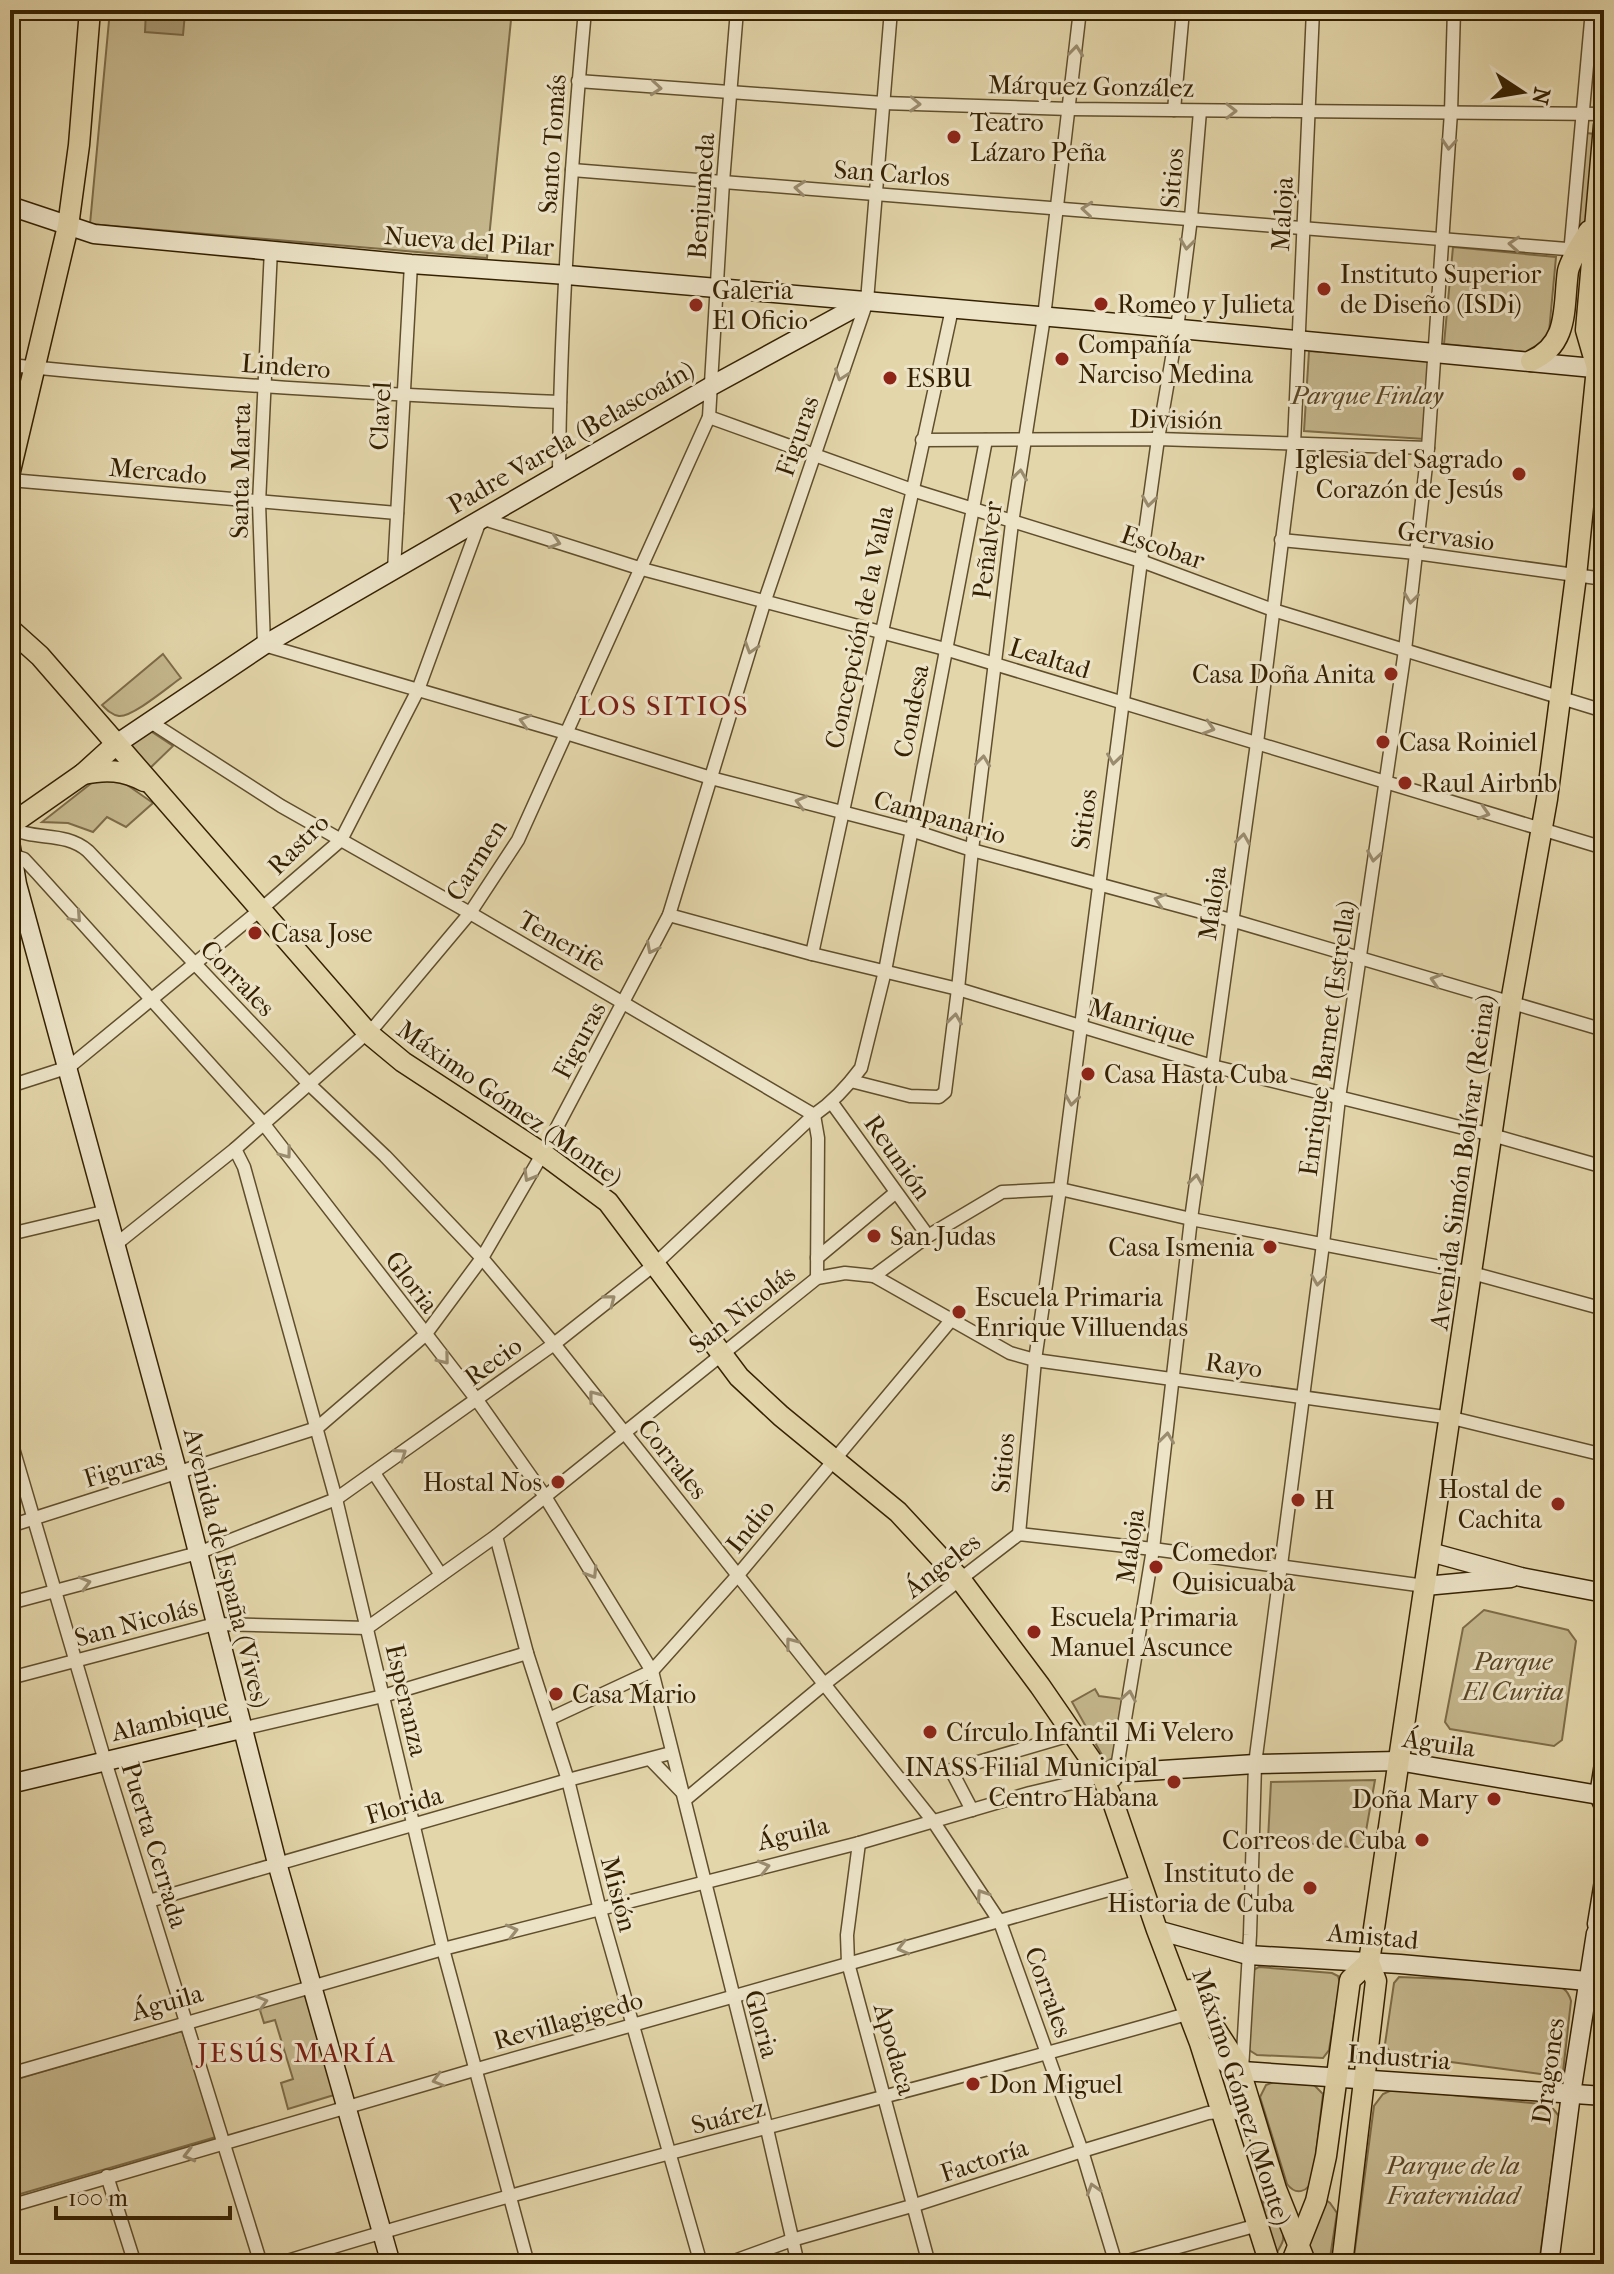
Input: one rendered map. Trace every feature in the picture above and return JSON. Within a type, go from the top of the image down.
[{"type":"main road","points":[[10,471],[14,438],[35,368],[68,226],[79,145],[90,10]]},
{"type":"main road","points":[[1531,361],[1551,346],[1563,326],[1596,217],[1604,126]]},
{"type":"main road","points":[[1583,254],[1586,330],[1602,365]]},
{"type":"main road","points":[[1602,365],[1604,341]]},
{"type":"main road","name":"Avenida Simón Bolívar (Reina)","points":[[1342,2264],[1376,1981],[1369,1962],[1452,1418],[1511,1002],[1560,700],[1598,437],[1602,365]]},
{"type":"main road","name":"Máximo Gómez (Monte)","points":[[10,629],[40,656],[368,1033],[427,1079],[542,1153],[608,1202],[720,1354],[749,1388],[898,1512],[960,1579],[1074,1734],[1109,1774],[1112,1799],[1160,1938],[1190,2013],[1270,2264]]},
{"type":"main road","name":"Padre Varela (Belascoaín)","points":[[10,826],[83,774],[115,745]]},
{"type":"main road","points":[[83,774],[116,771],[131,774],[151,785]]},
{"type":"main road","name":"Máximo Gómez (Monte)","points":[[1160,1938],[1242,2071],[1299,2258]]},
{"type":"main road","name":"Avenida Simón Bolívar (Reina)","points":[[1299,2258],[1321,2182],[1350,1980],[1369,1962]]},
{"type":"main road","points":[[1276,2189],[1291,2199],[1300,2199],[1315,2192],[1321,2182]]},
{"type":"street","name":"Santo Tomás","points":[[559,473],[572,170],[585,10]]},
{"type":"street","name":"Benjumeda","points":[[713,385],[723,182],[737,10]]},
{"type":"street","name":"Figuras","points":[[10,1526],[317,1428],[425,1335],[482,1258],[624,1003],[669,915],[765,600],[867,301],[891,10]]},
{"type":"street","name":"Peñalver","points":[[851,1081],[910,1096],[943,1096],[1012,523],[1044,317],[1080,10]]},
{"type":"street","name":"Sitios","points":[[1174,110],[1183,10]]},
{"type":"street","name":"Maloja","points":[[1109,1774],[1153,1549],[1191,1219],[1257,743],[1294,444],[1313,10]]},
{"type":"street","name":"Enrique Barnet (Estrella)","points":[[1242,2071],[1255,1764],[1339,1098],[1405,650],[1428,448],[1451,112],[1454,10]]},
{"type":"street","points":[[1583,254],[1583,114],[1592,10]]},
{"type":"street","name":"Márquez González","points":[[578,81],[883,103],[1200,111],[1604,114]]},
{"type":"street","name":"Sitios","points":[[1019,1534],[1035,1360],[1082,1026],[1141,561],[1177,329],[1200,111]]},
{"type":"street","name":"San Carlos","points":[[572,170],[1191,218],[1583,254]]},
{"type":"street","name":"Nueva del Pilar","points":[[10,206],[94,234],[411,264],[867,301]]},
{"type":"street","name":"Santa Marta","points":[[264,645],[259,503],[271,249]]},
{"type":"street","name":"Clavel","points":[[394,570],[411,264]]},
{"type":"street","points":[[867,301],[1435,354],[1602,365]]},
{"type":"street","name":"Padre Varela (Belascoaín)","points":[[115,745],[264,645],[713,385],[867,301]]},
{"type":"street","name":"Concepción de la Valla","points":[[812,954],[952,309]]},
{"type":"street","name":"Lindero","points":[[10,365],[112,376],[404,396],[560,402]]},
{"type":"street","name":"Carmen","points":[[115,1245],[235,1149],[368,1033],[470,913],[518,840],[709,417],[713,385]]},
{"type":"street","name":"Escobar","points":[[709,417],[912,490],[1141,561],[1273,610],[1604,711]]},
{"type":"street","name":"División","points":[[922,440],[1158,439],[1428,448]]},
{"type":"street","name":"Condesa","points":[[851,1081],[861,1068],[885,971],[986,440]]},
{"type":"street","name":"Mercado","points":[[10,480],[397,513]]},
{"type":"street","name":"Lealtad","points":[[481,518],[642,569],[945,649],[1604,848]]},
{"type":"street","name":"Rastro","points":[[10,1086],[69,1067],[341,840],[418,690],[481,518]]},
{"type":"street","name":"Gervasio","points":[[1281,540],[1416,553],[1604,579]]},
{"type":"street","name":"Campanario","points":[[264,645],[711,778],[911,830],[972,850],[1359,956],[1604,1030]]},
{"type":"street","name":"Tenerife","points":[[149,721],[281,806],[814,1115]]},
{"type":"street","name":"Corrales","points":[[10,826],[25,835],[64,838],[79,843],[310,1085],[385,1156],[482,1258],[554,1344],[933,1821],[1000,1922],[1082,2151],[1116,2264]]},
{"type":"street","points":[[15,852],[29,839],[36,837]]},
{"type":"street","name":"Avenida de España (Vives)","points":[[15,852],[12,880],[69,1067],[178,1474],[277,1863],[391,2264]]},
{"type":"street","name":"Gloria","points":[[15,852],[263,1123],[477,1400],[544,1495],[652,1671],[671,1753],[686,1797],[798,2264]]},
{"type":"street","name":"Manrique","points":[[669,915],[958,989],[1212,1066],[1492,1135],[1604,1167]]},
{"type":"street","name":"Recio","points":[[10,1603],[198,1553],[336,1499],[554,1344],[654,1265],[814,1115],[832,1103],[851,1081]]},
{"type":"street","name":"Reunión","points":[[832,1103],[928,1236]]},
{"type":"street","points":[[814,1115],[818,1138],[817,1278]]},
{"type":"street","name":"Esperanza","points":[[235,1149],[244,1167],[336,1499],[443,1949],[528,2264]]},
{"type":"street","points":[[874,1276],[928,1236],[1002,1192],[1060,1189],[1191,1219],[1472,1273],[1604,1309]]},
{"type":"street","points":[[817,1258],[895,1193]]},
{"type":"street","points":[[10,1234],[107,1211]]},
{"type":"street","name":"San Nicolás","points":[[10,1678],[215,1624],[367,1628],[496,1536],[817,1278],[845,1273],[874,1276]]},
{"type":"street","name":"Rayo","points":[[874,1276],[1010,1353],[1035,1360],[1452,1418],[1604,1455]]},
{"type":"street","name":"Indio","points":[[549,1719],[652,1671],[738,1575],[952,1319]]},
{"type":"street","name":"Puerta Cerrada","points":[[10,1438],[105,1761],[261,2264]]},
{"type":"street","points":[[374,1473],[441,1575]]},
{"type":"street","name":"Ángeles","points":[[686,1797],[823,1685],[1019,1534],[1425,1586]]},
{"type":"street","name":"Misión","points":[[496,1536],[527,1653],[568,1780],[600,1910],[701,2264]]},
{"type":"street","points":[[1430,1552],[1521,1577],[1604,1593]]},
{"type":"street","points":[[1425,1586],[1521,1577]]},
{"type":"street","name":"Alambique","points":[[10,1784],[383,1696],[527,1653]]},
{"type":"street","points":[[972,1810],[951,1770],[1074,1734]]},
{"type":"street","name":"Florida","points":[[149,1901],[671,1753]]},
{"type":"street","points":[[650,1759],[686,1797]]},
{"type":"street","name":"Águila","points":[[10,2074],[443,1949],[859,1843],[1109,1774],[1255,1764],[1398,1761],[1602,1799]]},
{"type":"street","points":[[1602,1799],[1604,1764]]},
{"type":"street","name":"Apodaca","points":[[859,1843],[847,1935],[848,1963],[929,2264]]},
{"type":"street","name":"Revillagigedo","points":[[10,2206],[474,2070],[1140,1881]]},
{"type":"street","name":"Dragones","points":[[1549,2264],[1587,1981],[1598,1939],[1604,1881]]},
{"type":"street","name":"Amistad","points":[[1160,1938],[1248,1955],[1587,1981]]},
{"type":"street","name":"Suárez","points":[[278,2264],[381,2232],[886,2098],[1190,2013]]},
{"type":"street","name":"Industria","points":[[1200,2043],[1227,2064],[1242,2071],[1604,2096]]},
{"type":"street","points":[[1222,2110],[1242,2114],[1256,2122]]},
{"type":"street","name":"Factoría","points":[[726,2264],[792,2240],[1222,2110]]},
{"type":"street","points":[[107,2176],[135,2264]]},
{"type":"street","points":[[1116,2264],[1258,2225]]},
{"type":"green space","points":[[110,10],[512,10],[487,258],[90,224]]},
{"type":"green space","points":[[1586,133],[1595,134],[1588,226],[1579,225]]},
{"type":"green space","points":[[1453,247],[1556,257],[1549,332],[1541,343],[1525,352],[1444,344]]},
{"type":"green space","name":"Parque Finlay","points":[[1309,351],[1430,360],[1424,439],[1304,431]]},
{"type":"green space","points":[[163,654],[181,678],[125,715],[114,715],[102,705]]},
{"type":"green space","points":[[149,730],[173,746],[147,771],[133,758],[132,743]]},
{"type":"green space","points":[[98,778],[120,780],[153,803],[126,827],[107,817],[93,832],[68,823],[42,822]]},
{"type":"green space","name":"Parque El Curita","points":[[1484,1610],[1568,1630],[1576,1641],[1562,1740],[1554,1746],[1450,1729],[1445,1722],[1463,1628]]},
{"type":"green space","points":[[1095,1689],[1099,1696],[1122,1699],[1114,1757],[1106,1762],[1072,1702]]},
{"type":"green space","points":[[1375,1780],[1363,1848],[1268,1840],[1271,1782]]},
{"type":"green space","points":[[1259,1967],[1338,1976],[1340,1983],[1329,2050],[1323,2058],[1257,2055],[1249,2050],[1253,1970]]},
{"type":"green space","name":"Parque de la Fraternidad","points":[[1399,1977],[1550,1983],[1561,1987],[1571,2001],[1563,2072],[1555,2076],[1391,2054],[1385,2044],[1394,1983]]},
{"type":"green space","points":[[305,1995],[334,2095],[288,2109],[281,2083],[293,2079],[275,2020],[264,2023],[259,2007]]},
{"type":"green space","points":[[182,2031],[216,2137],[10,2197],[10,2081]]},
{"type":"green space","points":[[1274,2082],[1314,2085],[1323,2094],[1313,2179],[1302,2191],[1294,2190],[1287,2184],[1260,2097],[1266,2085]]},
{"type":"green space","name":"Parque de la Fraternidad","points":[[1394,2089],[1550,2105],[1559,2116],[1539,2264],[1353,2264],[1374,2106],[1383,2094]]},
{"type":"green space","points":[[1604,2114],[1604,2212],[1597,2204]]},
{"type":"green space","points":[[1322,2197],[1337,2213],[1329,2264],[1316,2264],[1307,2242]]},
{"type":"green space","points":[[1262,2201],[1274,2212],[1282,2229],[1282,2242],[1274,2257]]},
{"type":"shaded area","points":[[146,10],[185,13],[183,35],[145,32]]},
{"type":"place","name":"Teatro Lázaro Peña","points":[[954,137]]},
{"type":"place","name":"Instituto Superior de Diseño (ISDi)","points":[[1324,289]]},
{"type":"place","name":"Romeo y Julieta","points":[[1101,304]]},
{"type":"place","name":"Galeria El Oficio","points":[[696,305]]},
{"type":"place","name":"Compañía Narciso Medina","points":[[1062,359]]},
{"type":"place","name":"ESBU","points":[[890,378]]},
{"type":"place","name":"Iglesia del Sagrado Corazón de Jesús","points":[[1519,474]]},
{"type":"place","name":"Casa Doña Anita","points":[[1391,674]]},
{"type":"place","name":"Casa Roiniel","points":[[1383,742]]},
{"type":"place","name":"Raul Airbnb","points":[[1405,783]]},
{"type":"place","name":"Casa Jose","points":[[255,933]]},
{"type":"place","name":"Casa Hasta Cuba","points":[[1088,1074]]},
{"type":"place","name":"San Judas","points":[[874,1236]]},
{"type":"place","name":"Casa Ismenia","points":[[1270,1247]]},
{"type":"place","name":"Escuela Primaria Enrique Villuendas","points":[[959,1312]]},
{"type":"place","name":"Hostal Nos","points":[[558,1482]]},
{"type":"place","name":"H","points":[[1298,1500]]},
{"type":"place","name":"Hostal de Cachita","points":[[1558,1504]]},
{"type":"place","name":"Comedor Quisicuaba","points":[[1156,1567]]},
{"type":"place","name":"Escuela Primaria Manuel Ascunce","points":[[1034,1632]]},
{"type":"place","name":"Casa Mario","points":[[556,1694]]},
{"type":"place","name":"Círculo Infantil Mi Velero","points":[[930,1732]]},
{"type":"place","name":"INASS Filial Municipal Centro Habana","points":[[1174,1782]]},
{"type":"place","name":"Doña Mary","points":[[1494,1799]]},
{"type":"place","name":"Correos de Cuba","points":[[1422,1840]]},
{"type":"place","name":"Instituto de Historia de Cuba","points":[[1310,1888]]},
{"type":"place","name":"Don Miguel","points":[[973,2084]]},
{"type":"district","name":"LOS SITIOS","points":[[664,705]]},
{"type":"district","name":"JESÚS MARÍA","points":[[297,2052]]}]
